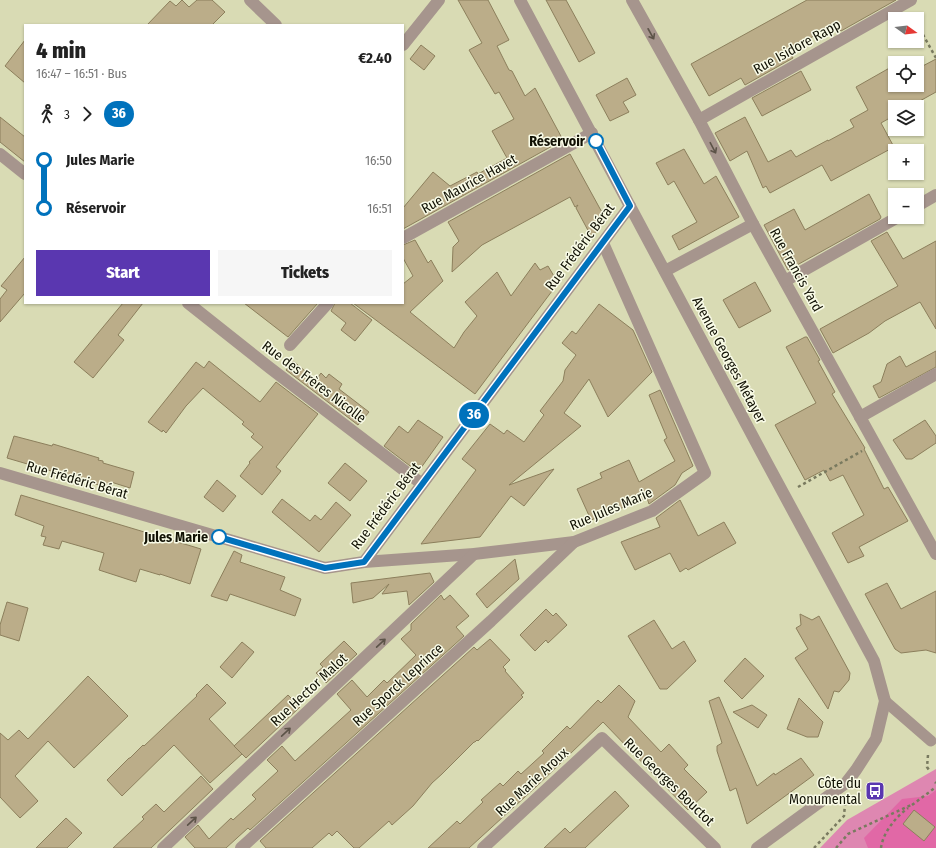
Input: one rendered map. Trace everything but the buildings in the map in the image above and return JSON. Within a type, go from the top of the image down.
[{"type":"street","points":[[250,0],[275,24]]},
{"type":"street","points":[[404,44],[439,0]]},
{"type":"street","name":"Avenue Georges Métayer","points":[[520,0],[874,661],[885,701],[876,739],[846,783],[757,848]]},
{"type":"street","name":"Rue Francis Yard","points":[[632,0],[753,224],[936,554]]},
{"type":"street","name":"Rue Isidore Rapp","points":[[698,120],[911,0]]},
{"type":"street","name":"Rue Maurice Havet","points":[[404,237],[592,133]]},
{"type":"street","points":[[0,154],[24,173]]},
{"type":"street","points":[[924,202],[936,195]]},
{"type":"street","name":"Rue Frédéric Bérat","points":[[0,473],[325,568],[364,562],[630,206]]},
{"type":"street","points":[[785,281],[888,223]]},
{"type":"street","points":[[665,271],[753,224]]},
{"type":"street","name":"Rue Jules Marie","points":[[364,562],[474,554],[574,542],[652,511],[705,474],[602,243]]},
{"type":"street","points":[[290,345],[327,304]]},
{"type":"street","name":"Rue des Frères Nicolle","points":[[193,305],[422,484]]},
{"type":"street","points":[[860,417],[936,374]]},
{"type":"street","name":"Rue Sporck Leprince","points":[[241,848],[491,621],[574,542]]},
{"type":"street","name":"Rue Hector Malot","points":[[163,848],[474,554]]},
{"type":"street","name":"Rue Marie Aroux","points":[[483,848],[602,738]]},
{"type":"street","name":"Rue Georges Bouctot","points":[[602,738],[715,848]]},
{"type":"lane","points":[[885,701],[931,741]]},
{"type":"path","points":[[924,37],[936,58]]},
{"type":"path","points":[[784,495],[859,453]]},
{"type":"path","points":[[814,848],[844,816],[846,783]]},
{"type":"path","points":[[881,848],[889,828],[900,814],[936,787]]},
{"type":"path","points":[[836,848],[848,834],[913,804]]},
{"type":"shaded area","points":[[936,769],[936,848],[820,848],[847,820]]},
{"type":"shaded area","points":[[936,790],[936,848],[868,848],[864,838],[902,799],[928,796]]},
{"type":"bus line","name":"36","points":[[219,537],[325,568],[364,562],[630,206],[596,141]]},
{"type":"place","name":"Réservoir","points":[[596,141]]},
{"type":"place","name":"Jules Marie","points":[[219,537]]},
{"type":"place","name":"Côte du Monumental","points":[[875,791]]}]
